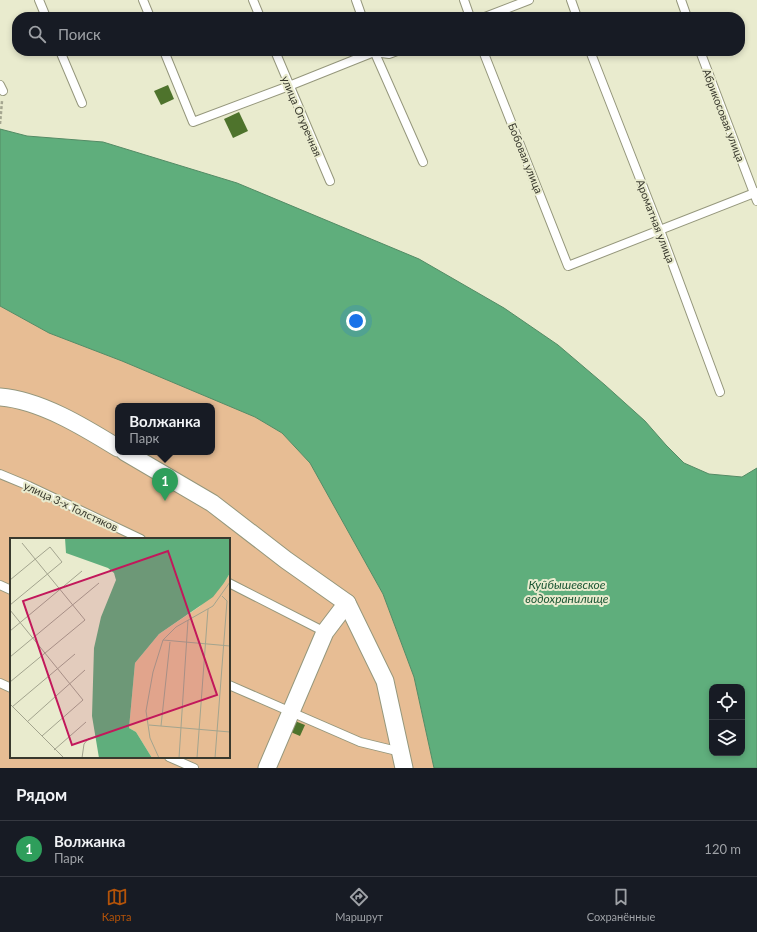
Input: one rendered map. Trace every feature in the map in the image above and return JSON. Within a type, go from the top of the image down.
[{"type":"street","points":[[0,397],[15,398],[40,407],[87,429],[115,446]]},
{"type":"street","points":[[131,455],[212,503],[286,560],[347,603],[385,681],[403,760]]},
{"type":"street","points":[[267,768],[325,632],[347,603]]},
{"type":"lane","points":[[39,0],[44,12]]},
{"type":"lane","points":[[143,0],[148,12]]},
{"type":"lane","points":[[253,0],[258,12]]},
{"type":"lane","points":[[356,0],[360,12]]},
{"type":"lane","points":[[464,0],[468,12]]},
{"type":"lane","points":[[498,12],[529,0]]},
{"type":"lane","points":[[571,0],[575,12]]},
{"type":"lane","points":[[681,0],[685,12]]},
{"type":"lane","points":[[62,56],[82,103]]},
{"type":"lane","points":[[166,56],[193,122],[289,86],[362,56]]},
{"type":"lane","name":"улица Огуречная","points":[[276,56],[330,181]]},
{"type":"lane","points":[[376,56],[423,162]]},
{"type":"lane","name":"Бобовая улица","points":[[485,56],[568,266],[660,230]]},
{"type":"lane","name":"Ароматная улица","points":[[592,56],[660,230],[720,392]]},
{"type":"lane","name":"Абрикосовая улица","points":[[702,56],[755,192],[757,201]]},
{"type":"lane","points":[[660,230],[755,192]]},
{"type":"lane","name":"улица 3-х Толстяков","points":[[0,474],[36,489],[139,538]]},
{"type":"lane","points":[[230,584],[325,632]]},
{"type":"lane","points":[[0,585],[10,590]]},
{"type":"lane","points":[[0,683],[10,688]]},
{"type":"lane","points":[[230,685],[403,760]]},
{"type":"lane","points":[[171,758],[194,768]]},
{"type":"path","points":[[0,124],[2,88]]},
{"type":"shaded area","points":[[0,306],[49,333],[122,361],[255,417],[282,433],[310,463],[383,594],[414,677],[434,768],[0,768]]},
{"type":"water","name":"Куйбышевское водохранилище","points":[[0,129],[27,136],[103,142],[237,183],[419,259],[504,308],[558,345],[605,385],[645,421],[684,463],[709,474],[742,477],[757,468],[757,768],[434,768],[414,677],[383,594],[310,463],[282,433],[255,417],[122,361],[49,333],[0,306]]},
{"type":"building","points":[[168,85],[174,99],[161,105],[154,91]]},
{"type":"building","points":[[239,112],[248,131],[233,138],[224,119]]},
{"type":"building","points":[[290,719],[305,725],[300,736],[286,730]]},
{"type":"place","name":"Волжанка","points":[[165,501]]}]
